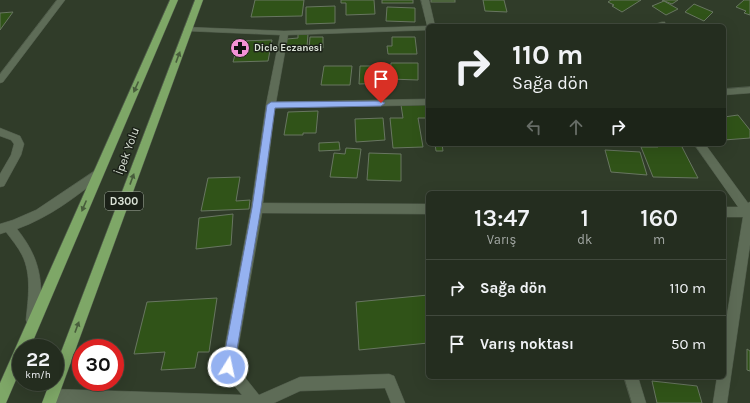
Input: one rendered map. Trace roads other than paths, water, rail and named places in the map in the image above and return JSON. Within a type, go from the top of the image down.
[{"type":"highway","name":"İpek Yolu","points":[[27,339],[174,0]]},
{"type":"highway","name":"İpek Yolu","points":[[50,400],[199,0]]},
{"type":"highway","points":[[0,400],[12,373]]},
{"type":"street","points":[[0,80],[60,0]]},
{"type":"street","points":[[426,0],[431,24]]},
{"type":"street","points":[[188,29],[284,33],[426,28]]},
{"type":"street","points":[[257,403],[228,367],[257,208],[271,105],[284,33]]},
{"type":"street","points":[[726,92],[750,90]]},
{"type":"street","points":[[271,105],[426,102]]},
{"type":"street","points":[[0,132],[14,137],[20,144],[18,153],[0,184]]},
{"type":"street","points":[[701,146],[749,210],[726,364]]},
{"type":"street","points":[[33,324],[35,286],[31,264],[24,248],[4,228],[34,217],[53,206],[99,172]]},
{"type":"street","points":[[257,208],[426,209]]},
{"type":"street","points":[[726,212],[749,210]]},
{"type":"street","points":[[632,379],[639,403]]},
{"type":"street","points":[[720,403],[724,379]]},
{"type":"street","points":[[50,400],[257,403],[300,384],[389,381],[398,403]]},
{"type":"place","name":"Dicle Eczanesi","points":[[240,48]]}]
